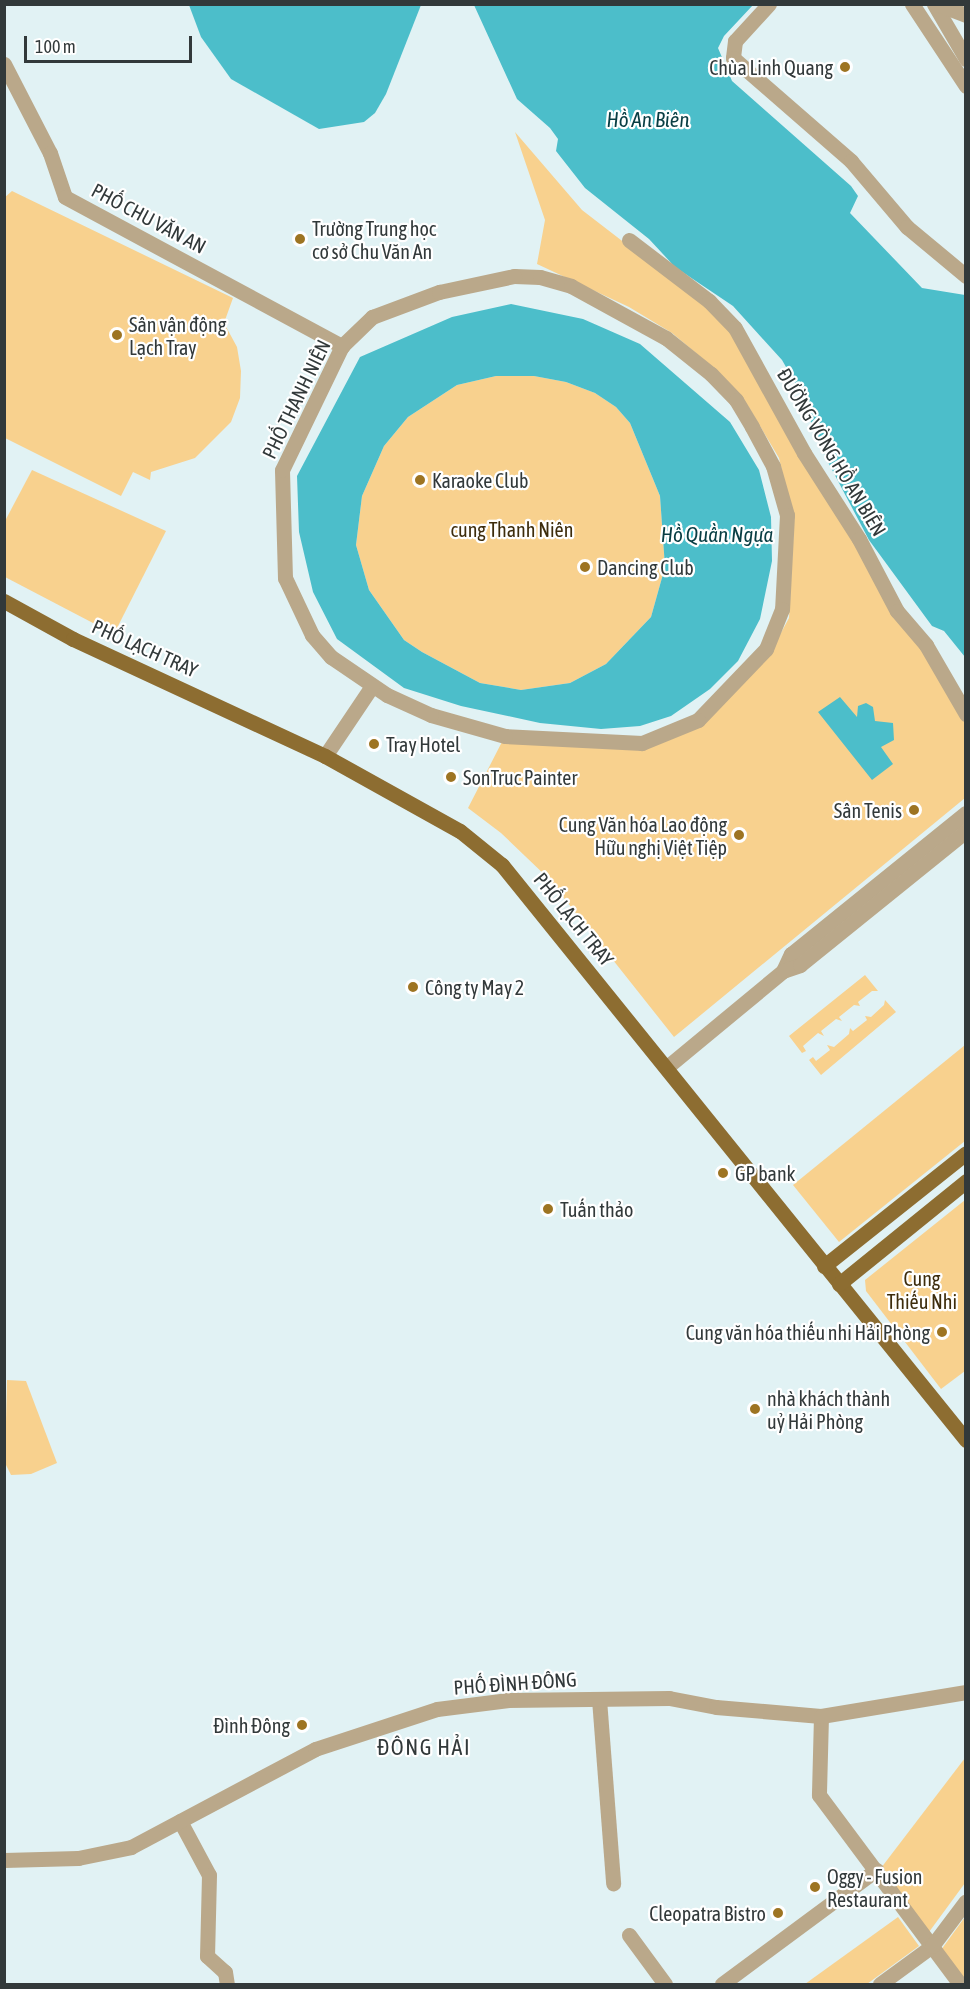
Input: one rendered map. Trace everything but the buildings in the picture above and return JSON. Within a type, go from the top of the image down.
[{"type":"main road","name":"PHỐ LẠCH TRAY","points":[[4,601],[73,639],[325,756],[460,831],[502,865],[966,1440]]},
{"type":"main road","points":[[824,1266],[966,1154]]},
{"type":"main road","points":[[839,1284],[966,1181]]},
{"type":"street","points":[[769,4],[735,41],[733,58],[851,161],[907,227],[966,276]]},
{"type":"street","points":[[926,6],[966,15]]},
{"type":"street","points":[[926,6],[964,56]]},
{"type":"street","points":[[926,6],[966,86]]},
{"type":"street","points":[[964,56],[966,31]]},
{"type":"street","name":"PHỐ CHU VĂN AN","points":[[4,64],[50,153],[65,197],[342,346]]},
{"type":"street","name":"ĐƯỜNG VÒNG HỒ AN BIÊN","points":[[629,240],[709,301],[735,328],[804,453],[859,538],[897,611],[932,654],[966,714]]},
{"type":"street","name":"PHỐ THANH NIÊN","points":[[514,276],[540,277],[571,286],[666,338],[736,400],[773,466],[787,515],[782,609],[766,649],[698,720],[642,743],[505,736],[431,715],[372,686],[331,657],[312,635],[285,578],[282,470],[342,346],[372,317],[439,292],[514,276]]},
{"type":"street","points":[[325,756],[372,686]]},
{"type":"street","points":[[667,1067],[783,971],[800,965],[857,910],[903,872],[966,813]]},
{"type":"street","points":[[903,872],[966,831]]},
{"type":"street","name":"PHỐ ĐÌNH ĐÔNG","points":[[4,1860],[25,1862],[78,1858],[130,1847],[326,1745],[427,1712],[508,1700],[669,1698],[716,1707],[821,1716],[966,1692]]},
{"type":"street","points":[[599,1699],[613,1883]]},
{"type":"street","points":[[821,1716],[819,1795],[960,1984]]},
{"type":"street","points":[[180,1821],[209,1875],[207,1956],[225,1972],[227,1984]]},
{"type":"street","name":"PHỐ ĐÌNH ĐÔNG","points":[[4,1870],[25,1862]]},
{"type":"street","points":[[722,1984],[876,1870]]},
{"type":"street","points":[[880,1984],[932,1946],[966,1901]]},
{"type":"street","points":[[629,1935],[665,1984]]},
{"type":"green space","points":[[515,132],[582,210],[735,328],[959,704],[965,725],[965,798],[674,1037],[548,878],[501,833],[468,808],[505,736],[639,750],[699,722],[770,653],[789,618],[794,524],[779,458],[748,406],[715,369],[672,333],[629,307],[537,264],[545,220]]},
{"type":"green space","name":"Sân vận động Lạch Tray","points":[[12,191],[233,298],[224,323],[237,347],[241,371],[240,398],[231,422],[195,458],[151,472],[150,480],[133,472],[121,496],[5,438],[4,198]]},
{"type":"green space","name":"cung Thanh Niên","points":[[496,376],[534,376],[566,382],[595,393],[616,407],[630,423],[660,496],[665,567],[651,617],[606,664],[570,683],[521,690],[480,683],[422,652],[404,640],[369,590],[356,545],[362,496],[384,446],[408,417],[457,385]]},
{"type":"green space","points":[[32,470],[166,531],[114,634],[5,577],[5,521]]},
{"type":"green space","points":[[865,975],[878,991],[872,991],[858,1002],[860,1006],[854,1005],[839,1017],[842,1021],[836,1019],[821,1031],[824,1036],[818,1033],[803,1046],[806,1051],[802,1053],[789,1036]]},
{"type":"green space","points":[[885,1000],[896,1012],[821,1075],[809,1060],[813,1057],[816,1061],[830,1050],[827,1045],[834,1047],[849,1034],[850,1028],[853,1031],[867,1020],[865,1016],[871,1017],[884,1005]]},
{"type":"green space","points":[[965,1045],[965,1141],[839,1242],[793,1185]]},
{"type":"green space","name":"Cung Thiếu Nhi","points":[[965,1200],[965,1371],[941,1389],[866,1291],[865,1280]]},
{"type":"green space","points":[[7,1380],[26,1381],[57,1463],[31,1474],[11,1475],[5,1463]]},
{"type":"green space","points":[[965,1758],[965,1883],[929,1932],[881,1868]]},
{"type":"green space","points":[[898,1917],[919,1946],[867,1984],[805,1984]]},
{"type":"green space","points":[[965,1917],[965,1981],[941,1950]]},
{"type":"water","points":[[189,4],[421,5],[386,94],[375,113],[364,122],[319,129],[231,79],[201,37]]},
{"type":"water","name":"Hồ An Biên","points":[[474,5],[753,5],[724,36],[718,48],[732,81],[851,186],[858,196],[850,213],[922,288],[965,295],[965,657],[944,631],[932,626],[869,540],[818,443],[802,395],[782,360],[733,306],[675,267],[649,239],[585,188],[556,151],[558,139],[550,128],[517,99]]},
{"type":"water","name":"Hồ Quần Ngựa","points":[[511,304],[583,319],[640,344],[730,422],[759,470],[771,517],[772,561],[760,619],[738,661],[710,689],[671,716],[640,726],[601,729],[540,723],[461,706],[404,688],[337,639],[313,592],[299,532],[297,476],[360,357],[452,317]],"holes":[[[496,376],[534,376],[566,382],[595,393],[616,407],[630,423],[660,496],[665,567],[651,617],[606,664],[570,683],[521,690],[480,683],[404,640],[369,590],[356,545],[362,496],[384,446],[408,417],[457,385]]]},
{"type":"water","points":[[840,697],[857,717],[858,706],[866,703],[873,707],[875,721],[893,723],[894,740],[881,747],[893,764],[872,780],[818,712]]},
{"type":"place","name":"Chùa Linh Quang","points":[[845,67]]},
{"type":"place","name":"Trường Trung học cơ sở Chu Văn An","points":[[300,239]]},
{"type":"place","name":"Sân vận động Lạch Tray","points":[[117,335]]},
{"type":"place","name":"Karaoke Club","points":[[420,480]]},
{"type":"place","name":"Dancing Club","points":[[585,567]]},
{"type":"place","name":"Tray Hotel","points":[[374,744]]},
{"type":"place","name":"SonTruc Painter","points":[[451,777]]},
{"type":"place","name":"Sân Tenis","points":[[914,810]]},
{"type":"place","name":"Cung Văn hóa Lao động Hữu nghị Việt Tiệp","points":[[739,835]]},
{"type":"place","name":"Công ty May 2","points":[[413,987]]},
{"type":"place","name":"GP bank","points":[[723,1173]]},
{"type":"place","name":"Tuấn thảo","points":[[548,1209]]},
{"type":"place","name":"Cung văn hóa thiếu nhi Hải Phòng","points":[[942,1332]]},
{"type":"place","name":"nhà khách thành uỷ Hải Phòng","points":[[755,1409]]},
{"type":"place","name":"Đình Đông","points":[[302,1725]]},
{"type":"place","name":"Oggy - Fusion Restaurant","points":[[815,1887]]},
{"type":"place","name":"Cleopatra Bistro","points":[[778,1913]]},
{"type":"district","name":"ĐÔNG HẢI","points":[[424,1748]]}]
